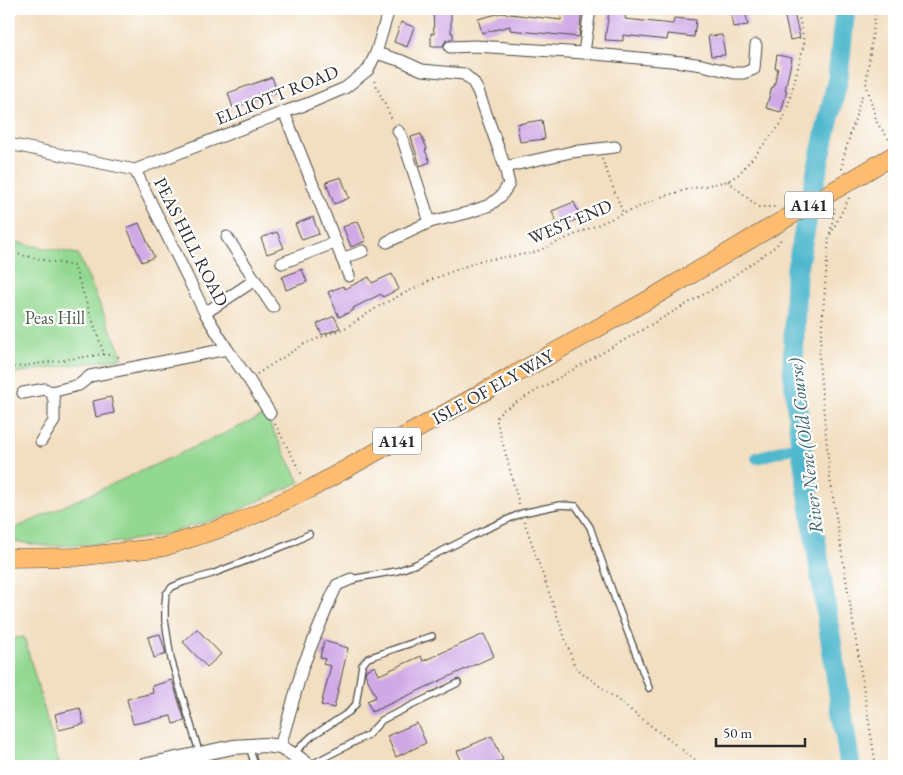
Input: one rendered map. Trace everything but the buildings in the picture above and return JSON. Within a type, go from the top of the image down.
[{"type":"highway","name":"ISLE OF ELY WAY","points":[[9,558],[77,558],[164,547],[236,523],[310,489],[655,296],[894,156]]},
{"type":"street","name":"ELLIOTT ROAD","points":[[135,170],[345,88],[368,70],[376,53],[389,9]]},
{"type":"street","points":[[584,53],[590,9]]},
{"type":"street","points":[[450,47],[475,46],[584,53],[682,62],[702,64],[734,74],[754,70],[756,45]]},
{"type":"street","points":[[376,53],[402,61],[422,70],[464,74],[473,82],[505,166],[509,184],[501,196],[490,205],[430,222],[388,242]]},
{"type":"street","points":[[284,112],[348,276]]},
{"type":"street","points":[[398,131],[402,137],[430,222]]},
{"type":"street","name":"PEAS HILL ROAD","points":[[9,144],[135,170],[205,313],[227,350],[270,412]]},
{"type":"street","points":[[505,166],[571,152],[615,147]]},
{"type":"street","points":[[227,237],[273,307]]},
{"type":"street","points":[[282,263],[336,242]]},
{"type":"street","points":[[342,259],[363,251]]},
{"type":"street","points":[[205,313],[255,280]]},
{"type":"street","points":[[23,393],[45,389],[51,392],[78,385],[90,376],[227,350]]},
{"type":"street","points":[[41,441],[54,421],[54,400],[51,392]]},
{"type":"street","points":[[280,747],[303,666],[331,598],[337,585],[350,579]]},
{"type":"street","points":[[143,766],[233,747],[265,745],[280,747],[308,766]]},
{"type":"lane","points":[[350,579],[397,571],[416,564],[522,513],[560,505],[576,506],[590,527],[649,688]]},
{"type":"lane","points":[[200,754],[171,659],[165,620],[166,594],[172,587],[212,574],[292,543],[309,534]]},
{"type":"lane","points":[[292,754],[312,736],[350,712],[356,704],[362,665],[368,658],[432,636]]},
{"type":"lane","points":[[308,766],[368,734],[382,720],[458,682]]},
{"type":"lane","points":[[249,746],[255,766]]},
{"type":"path","name":"WEST END","points":[[249,380],[304,344],[347,327],[381,305],[433,279],[479,262],[533,253],[661,197],[728,181],[739,174],[781,124],[787,110],[804,44],[797,9]]},
{"type":"path","points":[[876,9],[866,83],[877,123],[894,147]]},
{"type":"path","points":[[368,70],[398,131]]},
{"type":"path","points":[[842,168],[863,92]]},
{"type":"path","points":[[598,150],[623,213]]},
{"type":"path","points":[[728,181],[758,207],[778,207]]},
{"type":"path","points":[[829,236],[850,198]]},
{"type":"path","points":[[835,207],[829,236],[819,361],[830,479],[876,766]]},
{"type":"path","points":[[703,766],[574,667],[522,513],[496,418],[503,410],[725,282],[776,246]]},
{"type":"path","points":[[9,270],[11,253],[74,266],[104,354],[9,368]]},
{"type":"path","points":[[270,412],[310,489]]},
{"type":"green space","name":"Peas Hill","points":[[9,241],[78,254],[123,358],[9,374]]},
{"type":"green space","points":[[265,415],[300,482],[226,516],[163,535],[105,544],[46,546],[9,541],[9,531]]},
{"type":"green space","points":[[24,637],[60,766],[9,766],[9,639]]},
{"type":"waterway","name":"River Nene (Old Course)","points":[[845,9],[838,78],[796,273],[793,368],[801,445],[850,766]]},
{"type":"waterway","points":[[757,458],[801,445]]}]
